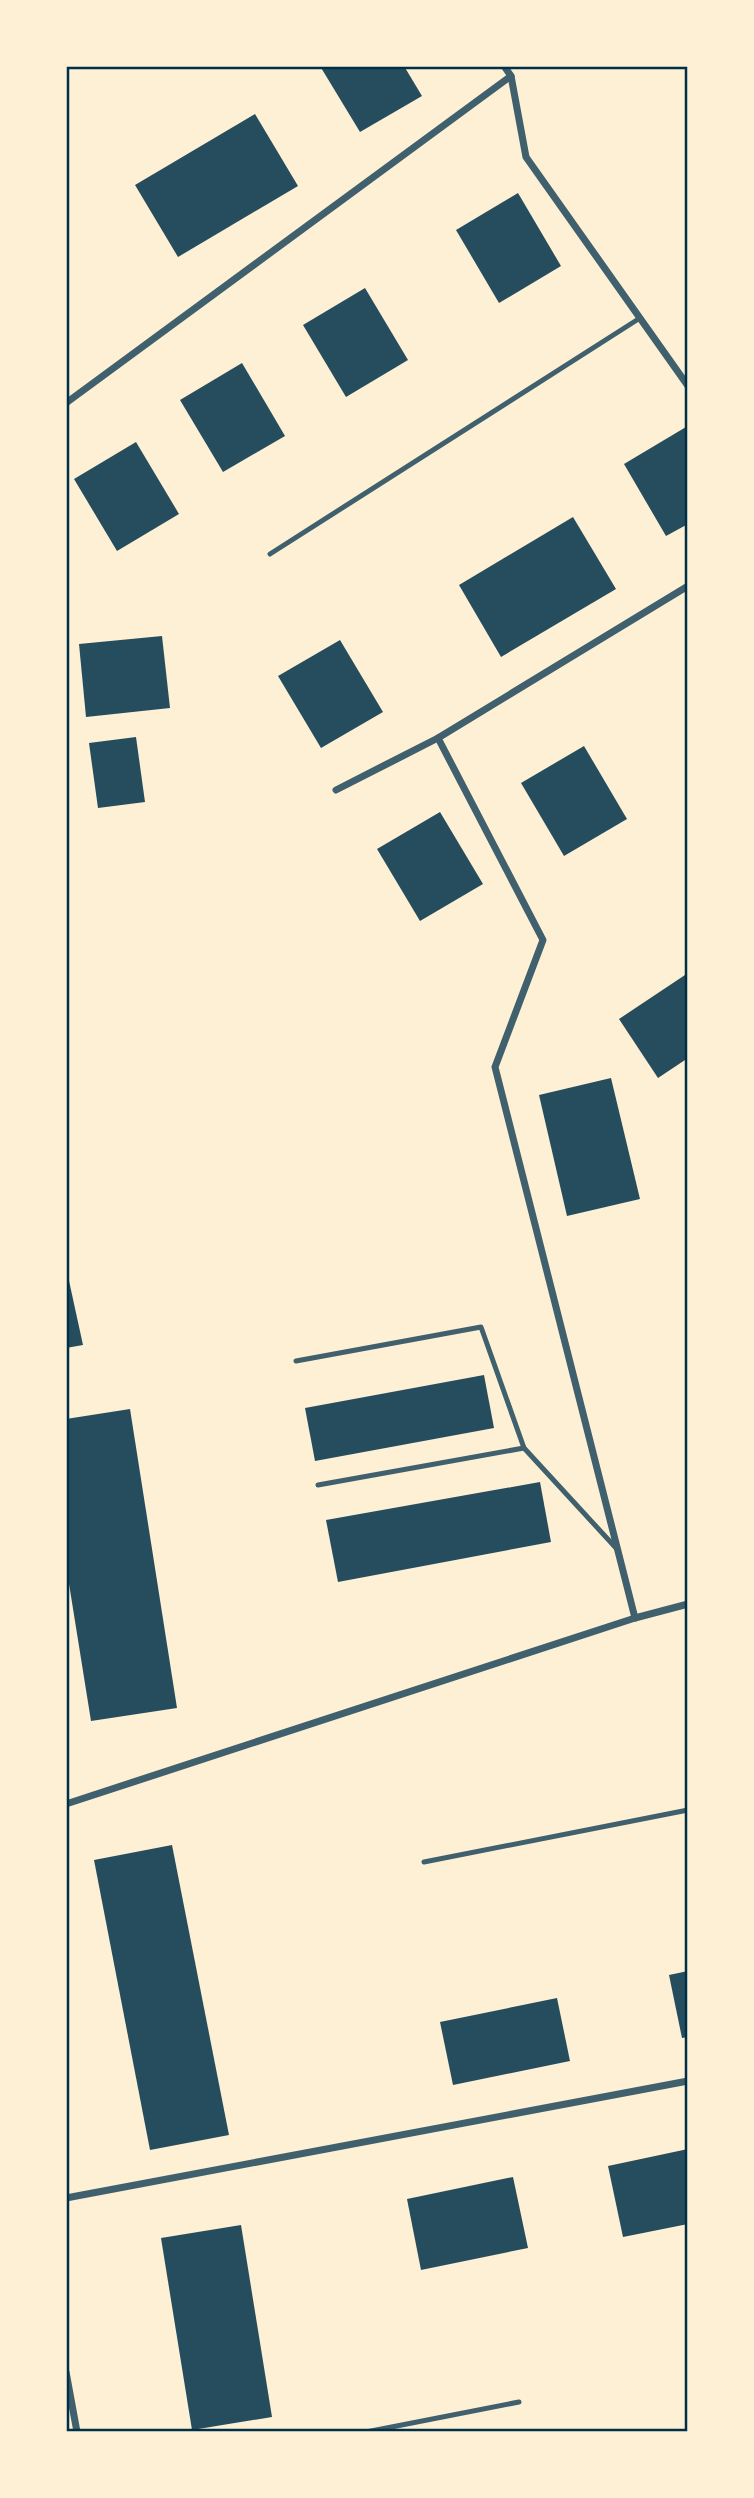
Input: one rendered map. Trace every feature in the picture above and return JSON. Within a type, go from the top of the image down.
[{"type":"street","points":[[505,66],[511,76],[526,157],[688,386]]},
{"type":"street","points":[[66,403],[511,76]]},
{"type":"street","points":[[336,790],[438,738],[688,586]]},
{"type":"street","points":[[438,738],[543,940],[495,1067],[635,1618]]},
{"type":"street","points":[[66,1804],[635,1618],[688,1604]]},
{"type":"street","points":[[66,2198],[688,2081]]},
{"type":"street","points":[[66,2372],[70,2417],[77,2431]]},
{"type":"lane","points":[[270,554],[640,318]]},
{"type":"lane","points":[[296,1362],[481,1327],[524,1448],[618,1550]]},
{"type":"lane","points":[[318,1485],[524,1448]]},
{"type":"lane","points":[[424,1862],[688,1810]]},
{"type":"lane","points":[[366,2431],[519,2402]]},
{"type":"building","points":[[320,66],[404,66],[422,96],[360,132]]},
{"type":"building","points":[[255,114],[298,186],[178,257],[135,185]]},
{"type":"building","points":[[518,193],[561,266],[499,303],[456,230]]},
{"type":"building","points":[[365,288],[408,360],[346,397],[303,325]]},
{"type":"building","points":[[242,363],[285,436],[223,472],[180,400]]},
{"type":"building","points":[[686,427],[688,524],[666,536],[624,464]]},
{"type":"building","points":[[136,442],[179,514],[117,551],[74,479]]},
{"type":"building","points":[[573,517],[616,589],[501,657],[459,585]]},
{"type":"building","points":[[162,636],[170,708],[86,717],[79,644]]},
{"type":"building","points":[[340,640],[383,712],[321,748],[278,676]]},
{"type":"building","points":[[136,737],[145,802],[98,808],[89,743]]},
{"type":"building","points":[[584,746],[627,819],[564,856],[521,783]]},
{"type":"building","points":[[440,812],[483,884],[420,921],[377,849]]},
{"type":"building","points":[[688,973],[688,1058],[658,1078],[619,1019]]},
{"type":"building","points":[[611,1078],[640,1199],[567,1216],[539,1095]]},
{"type":"building","points":[[66,1267],[83,1345],[66,1348]]},
{"type":"building","points":[[484,1375],[494,1428],[315,1461],[305,1408]]},
{"type":"building","points":[[130,1409],[177,1708],[91,1721],[66,1565],[66,1419]]},
{"type":"building","points":[[540,1482],[551,1542],[338,1582],[326,1520]]},
{"type":"building","points":[[172,1845],[229,2135],[150,2150],[94,1860]]},
{"type":"building","points":[[688,1971],[688,2037],[682,2038],[669,1975]]},
{"type":"building","points":[[557,1998],[570,2061],[453,2085],[440,2022]]},
{"type":"building","points":[[688,2149],[688,2224],[623,2237],[608,2166]]},
{"type":"building","points":[[513,2177],[528,2248],[421,2270],[407,2199]]},
{"type":"building","points":[[241,2225],[272,2417],[192,2430],[161,2238]]}]
